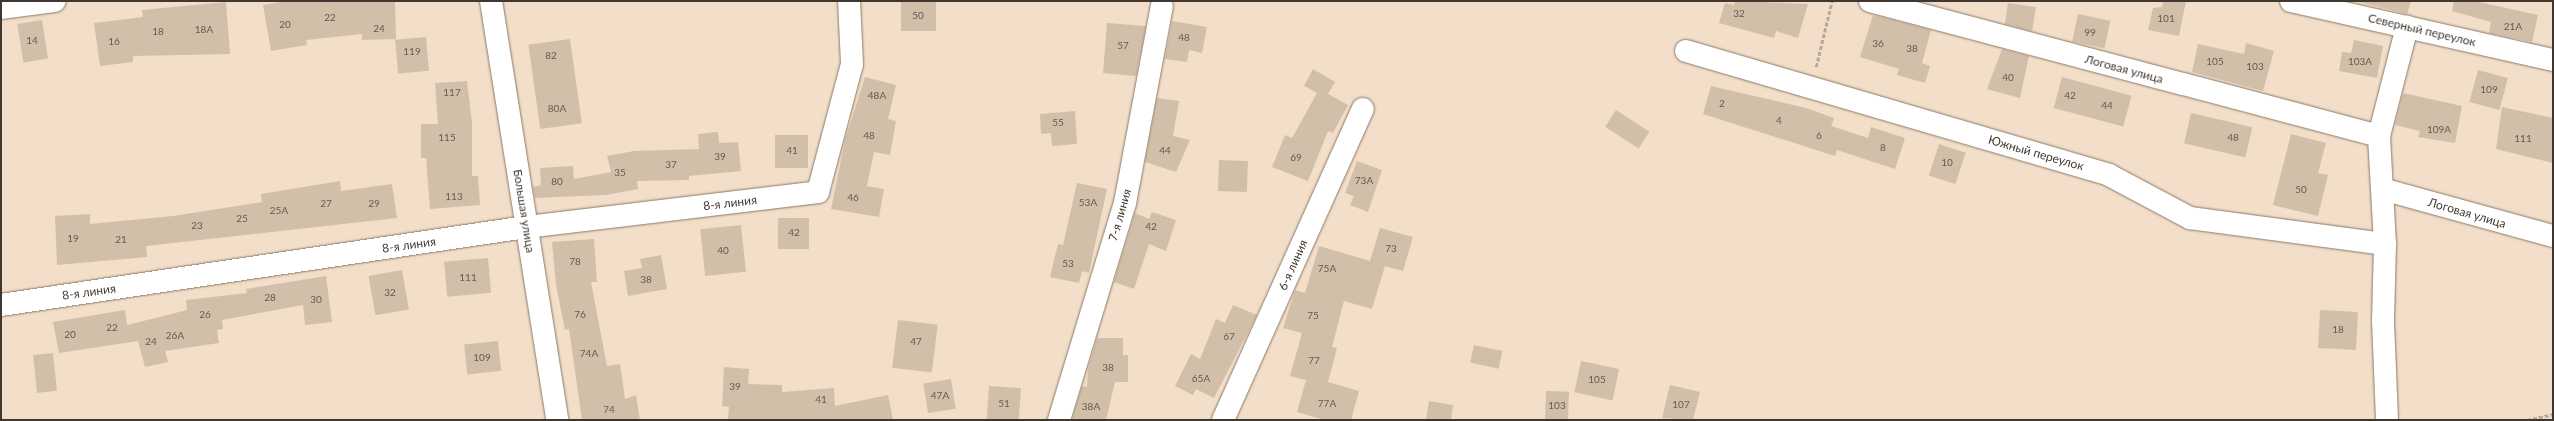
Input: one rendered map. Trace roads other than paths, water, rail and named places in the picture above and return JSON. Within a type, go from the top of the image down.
[{"type":"street","points":[[1,8],[55,1]]},
{"type":"street","name":"Большая улица","points":[[491,1],[558,420]]},
{"type":"street","name":"8-я линия","points":[[1,305],[526,227],[818,192],[852,64],[849,1]]},
{"type":"street","name":"Логовая улица","points":[[1870,1],[2379,136]]},
{"type":"street","name":"Северный переулок","points":[[2291,1],[2553,60]]},
{"type":"street","name":"7-я линия","points":[[1059,420],[1125,203],[1162,6]]},
{"type":"street","points":[[2387,420],[2383,320],[2385,244],[2379,136],[2407,27]]},
{"type":"street","name":"Южный переулок","points":[[1686,51],[2109,175],[2190,218],[2385,244]]},
{"type":"street","name":"6-я линия","points":[[1223,420],[1363,109]]},
{"type":"street","name":"Логовая улица","points":[[2382,189],[2553,236]]}]
